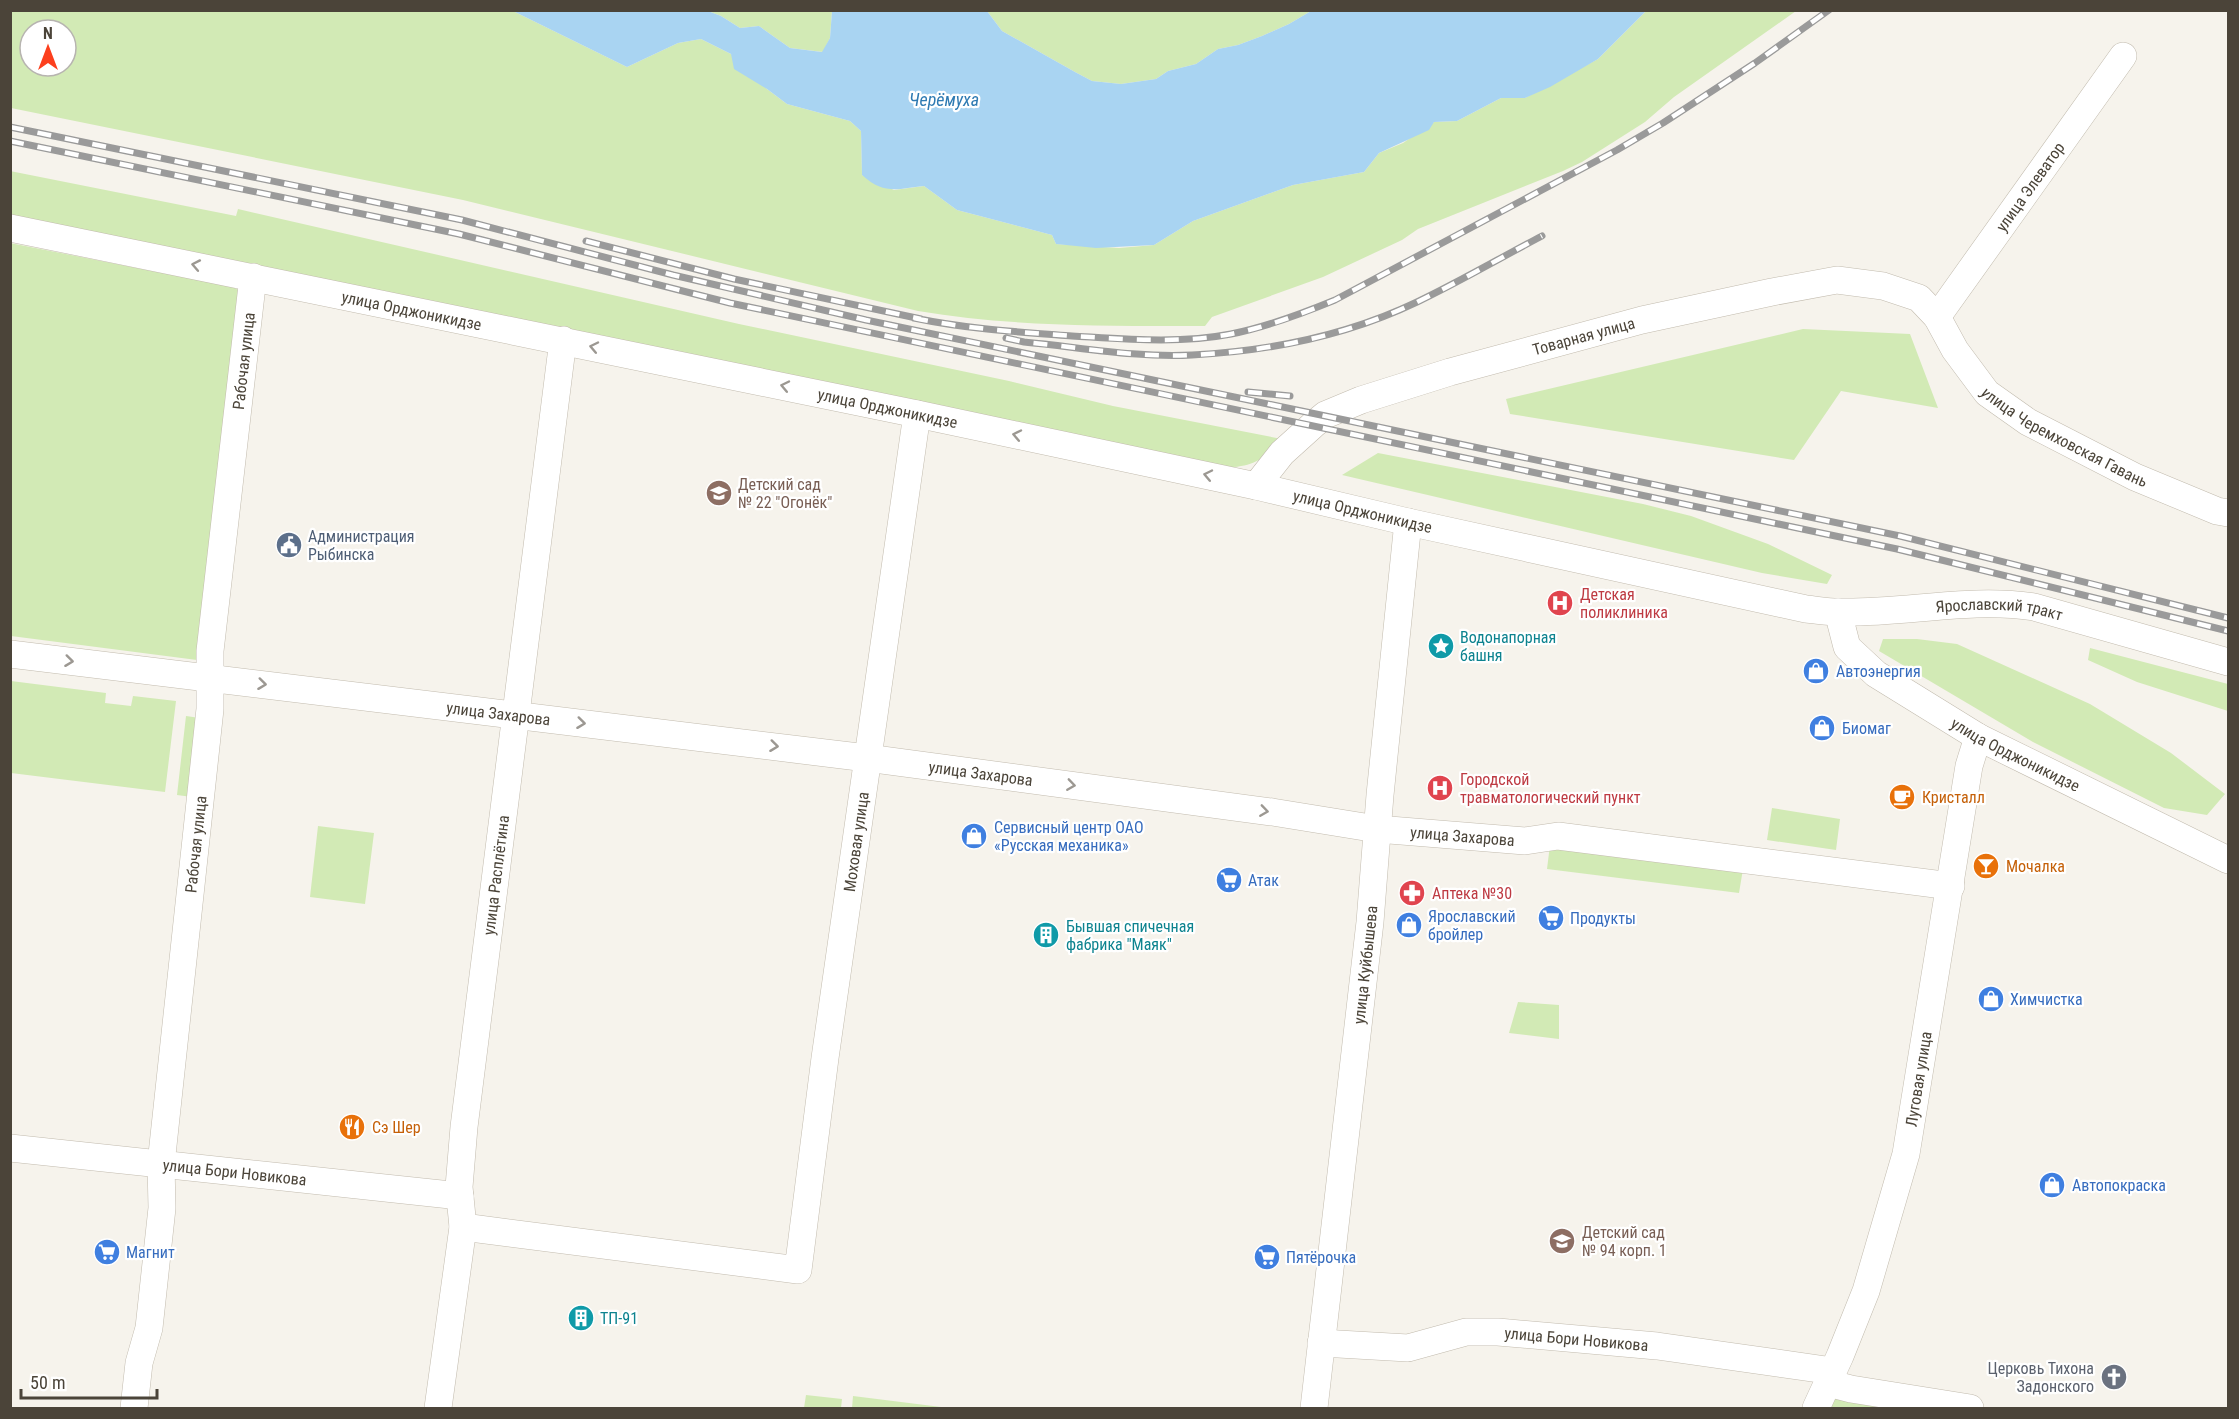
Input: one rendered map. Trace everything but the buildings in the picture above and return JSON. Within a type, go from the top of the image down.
[{"type":"street","name":"улица Элеватор","points":[[1937,316],[2123,56]]},
{"type":"street","name":"улица Орджоникидзе","points":[[10,228],[917,414],[1256,486],[1762,600]]},
{"type":"street","name":"Рабочая улица","points":[[134,1408],[139,1363],[149,1329],[162,1208],[161,1164],[210,709],[210,651],[253,277]]},
{"type":"street","name":"Товарная улица","points":[[1256,486],[1282,453],[1325,415],[1340,407],[1450,372],[1642,320],[1837,280],[1883,286],[1919,298],[1937,316]]},
{"type":"street","name":"улица Черемховская Гавань","points":[[1937,316],[1955,350],[1988,393],[2028,422],[2135,477],[2217,511],[2229,513]]},
{"type":"street","name":"улица Расплётина","points":[[438,1408],[463,1227],[460,1196],[464,1127],[563,340]]},
{"type":"street","name":"Моховая улица","points":[[463,1227],[798,1270],[825,1058],[917,414]]},
{"type":"street","name":"улица Куйбышева","points":[[1314,1408],[1370,922],[1377,829],[1408,522]]},
{"type":"street","name":"Ярославский тракт","points":[[1762,600],[1806,609],[1838,612],[1950,605],[2014,604],[2034,607],[2229,662]]},
{"type":"street","name":"улица Орджоникидзе","points":[[1838,612],[1847,647],[1876,674],[1978,737],[2229,860]]},
{"type":"street","name":"улица Захарова","points":[[10,654],[867,758],[1272,812],[1377,829],[1524,841],[1558,836],[1951,886]]},
{"type":"street","name":"Луговая улица","points":[[1816,1408],[1866,1291],[1906,1154],[1970,766],[1978,737]]},
{"type":"street","name":"улица Бори Новикова","points":[[10,1148],[460,1196]]},
{"type":"street","name":"улица Бори Новикова","points":[[1321,1343],[1408,1348],[1466,1332],[1498,1332],[1657,1346],[1831,1377],[1851,1389],[1970,1408]]},
{"type":"green space","points":[[10,11],[513,11],[627,67],[678,43],[701,39],[731,54],[767,89],[787,104],[850,121],[861,131],[862,175],[894,190],[924,186],[957,210],[1052,235],[1056,244],[1119,248],[1154,245],[1193,221],[1293,185],[1364,172],[1379,153],[1403,143],[1434,122],[1457,121],[1501,98],[1525,98],[1598,59],[1646,11],[1796,11],[1674,97],[1645,122],[1582,162],[1418,229],[1402,240],[1323,277],[1212,317],[1205,326],[1025,323],[918,311],[463,200],[11,108]]},
{"type":"green space","points":[[708,11],[832,11],[830,38],[823,52],[790,48],[759,26],[740,28]]},
{"type":"green space","points":[[987,11],[1311,11],[1262,36],[1238,45],[1218,49],[1196,64],[1168,71],[1156,79],[1121,84],[1092,81],[1075,72],[1002,31]]},
{"type":"green space","points":[[10,171],[236,216],[238,209],[739,324],[1009,381],[1113,406],[1287,440],[1270,453],[1249,464],[1220,468],[11,217]]},
{"type":"green space","points":[[10,243],[233,287],[240,291],[197,660],[11,636]]},
{"type":"green space","points":[[1803,329],[1910,334],[1938,408],[1841,391],[1794,460],[1510,414],[1506,399]]},
{"type":"green space","points":[[1378,453],[1643,504],[1691,516],[1768,544],[1832,575],[1827,584],[1762,573],[1342,475]]},
{"type":"green space","points":[[1883,639],[1917,639],[1957,644],[2090,704],[2171,753],[2225,794],[2207,815],[2164,808],[2033,742],[1879,651]]},
{"type":"green space","points":[[2090,648],[2228,684],[2228,711],[2137,682],[2088,660]]},
{"type":"green space","points":[[11,681],[106,693],[105,703],[131,706],[133,696],[176,701],[165,792],[11,773]]},
{"type":"green space","points":[[186,716],[200,718],[192,797],[177,795]]},
{"type":"green space","points":[[1772,808],[1840,819],[1836,850],[1767,840]]},
{"type":"green space","points":[[318,826],[374,833],[365,904],[310,897]]},
{"type":"green space","points":[[1550,845],[1743,869],[1739,893],[1547,869]]},
{"type":"green space","points":[[1518,1002],[1559,1005],[1559,1039],[1509,1033]]},
{"type":"green space","points":[[806,1395],[842,1399],[841,1408],[804,1408]]},
{"type":"green space","points":[[853,1396],[949,1408],[852,1408]]},
{"type":"green space","points":[[1832,1398],[1925,1408],[1826,1408]]},
{"type":"water","name":"Черёмуха","points":[[513,11],[708,11],[740,28],[759,26],[790,48],[822,52],[830,38],[832,11],[987,11],[1002,31],[1075,72],[1092,81],[1121,84],[1156,79],[1168,71],[1196,64],[1218,49],[1238,45],[1262,36],[1311,11],[1646,11],[1598,59],[1550,87],[1525,98],[1501,98],[1457,121],[1434,122],[1429,130],[1379,153],[1364,172],[1293,185],[1193,221],[1154,245],[1096,248],[1056,244],[1052,235],[957,210],[924,186],[891,189],[877,186],[862,175],[861,131],[850,121],[787,104],[734,69],[731,54],[701,39],[678,43],[627,67]]},
{"type":"railway","points":[[914,318],[1013,331],[1152,340],[1192,339],[1231,334],[1284,320],[1335,300],[1617,150],[1755,63],[1829,10]]},
{"type":"railway","points":[[10,127],[462,220],[673,275],[866,320],[1900,536],[2228,618]]},
{"type":"railway","points":[[10,141],[459,234],[730,303],[1897,549],[2228,631]]},
{"type":"railway","points":[[1006,338],[1108,352],[1171,356],[1250,350],[1307,340],[1390,314],[1542,236]]},
{"type":"railway","points":[[586,241],[734,279],[921,319]]},
{"type":"railway","points":[[1248,392],[1290,396]]},
{"type":"place","name":"Детский сад № 22 \"Огонёк\"","points":[[719,493]]},
{"type":"place","name":"Администрация Рыбинска","points":[[289,545]]},
{"type":"place","name":"Детская поликлиника","points":[[1560,603]]},
{"type":"place","name":"Водонапорная башня","points":[[1441,646]]},
{"type":"place","name":"Автоэнергия","points":[[1816,671]]},
{"type":"place","name":"Биомаг","points":[[1822,728]]},
{"type":"place","name":"Городской травматологический пункт","points":[[1440,788]]},
{"type":"place","name":"Кристалл","points":[[1902,797]]},
{"type":"place","name":"Сервисный центр ОАО «Русская механика»","points":[[974,836]]},
{"type":"place","name":"Мочалка","points":[[1986,866]]},
{"type":"place","name":"Атак","points":[[1229,880]]},
{"type":"place","name":"Аптека №30","points":[[1412,893]]},
{"type":"place","name":"Продукты","points":[[1551,918]]},
{"type":"place","name":"Ярославский бройлер","points":[[1409,925]]},
{"type":"place","name":"Бывшая спичечная фабрика \"Маяк\"","points":[[1046,935]]},
{"type":"place","name":"Химчистка","points":[[1991,999]]},
{"type":"place","name":"Сэ Шер","points":[[352,1127]]},
{"type":"place","name":"Автопокраска","points":[[2052,1185]]},
{"type":"place","name":"Детский сад № 94 корп. 1","points":[[1562,1241]]},
{"type":"place","name":"Магнит","points":[[107,1252]]},
{"type":"place","name":"Пятёрочка","points":[[1267,1257]]},
{"type":"place","name":"ТП-91","points":[[581,1318]]},
{"type":"place","name":"Церковь Тихона Задонского","points":[[2114,1377]]}]
